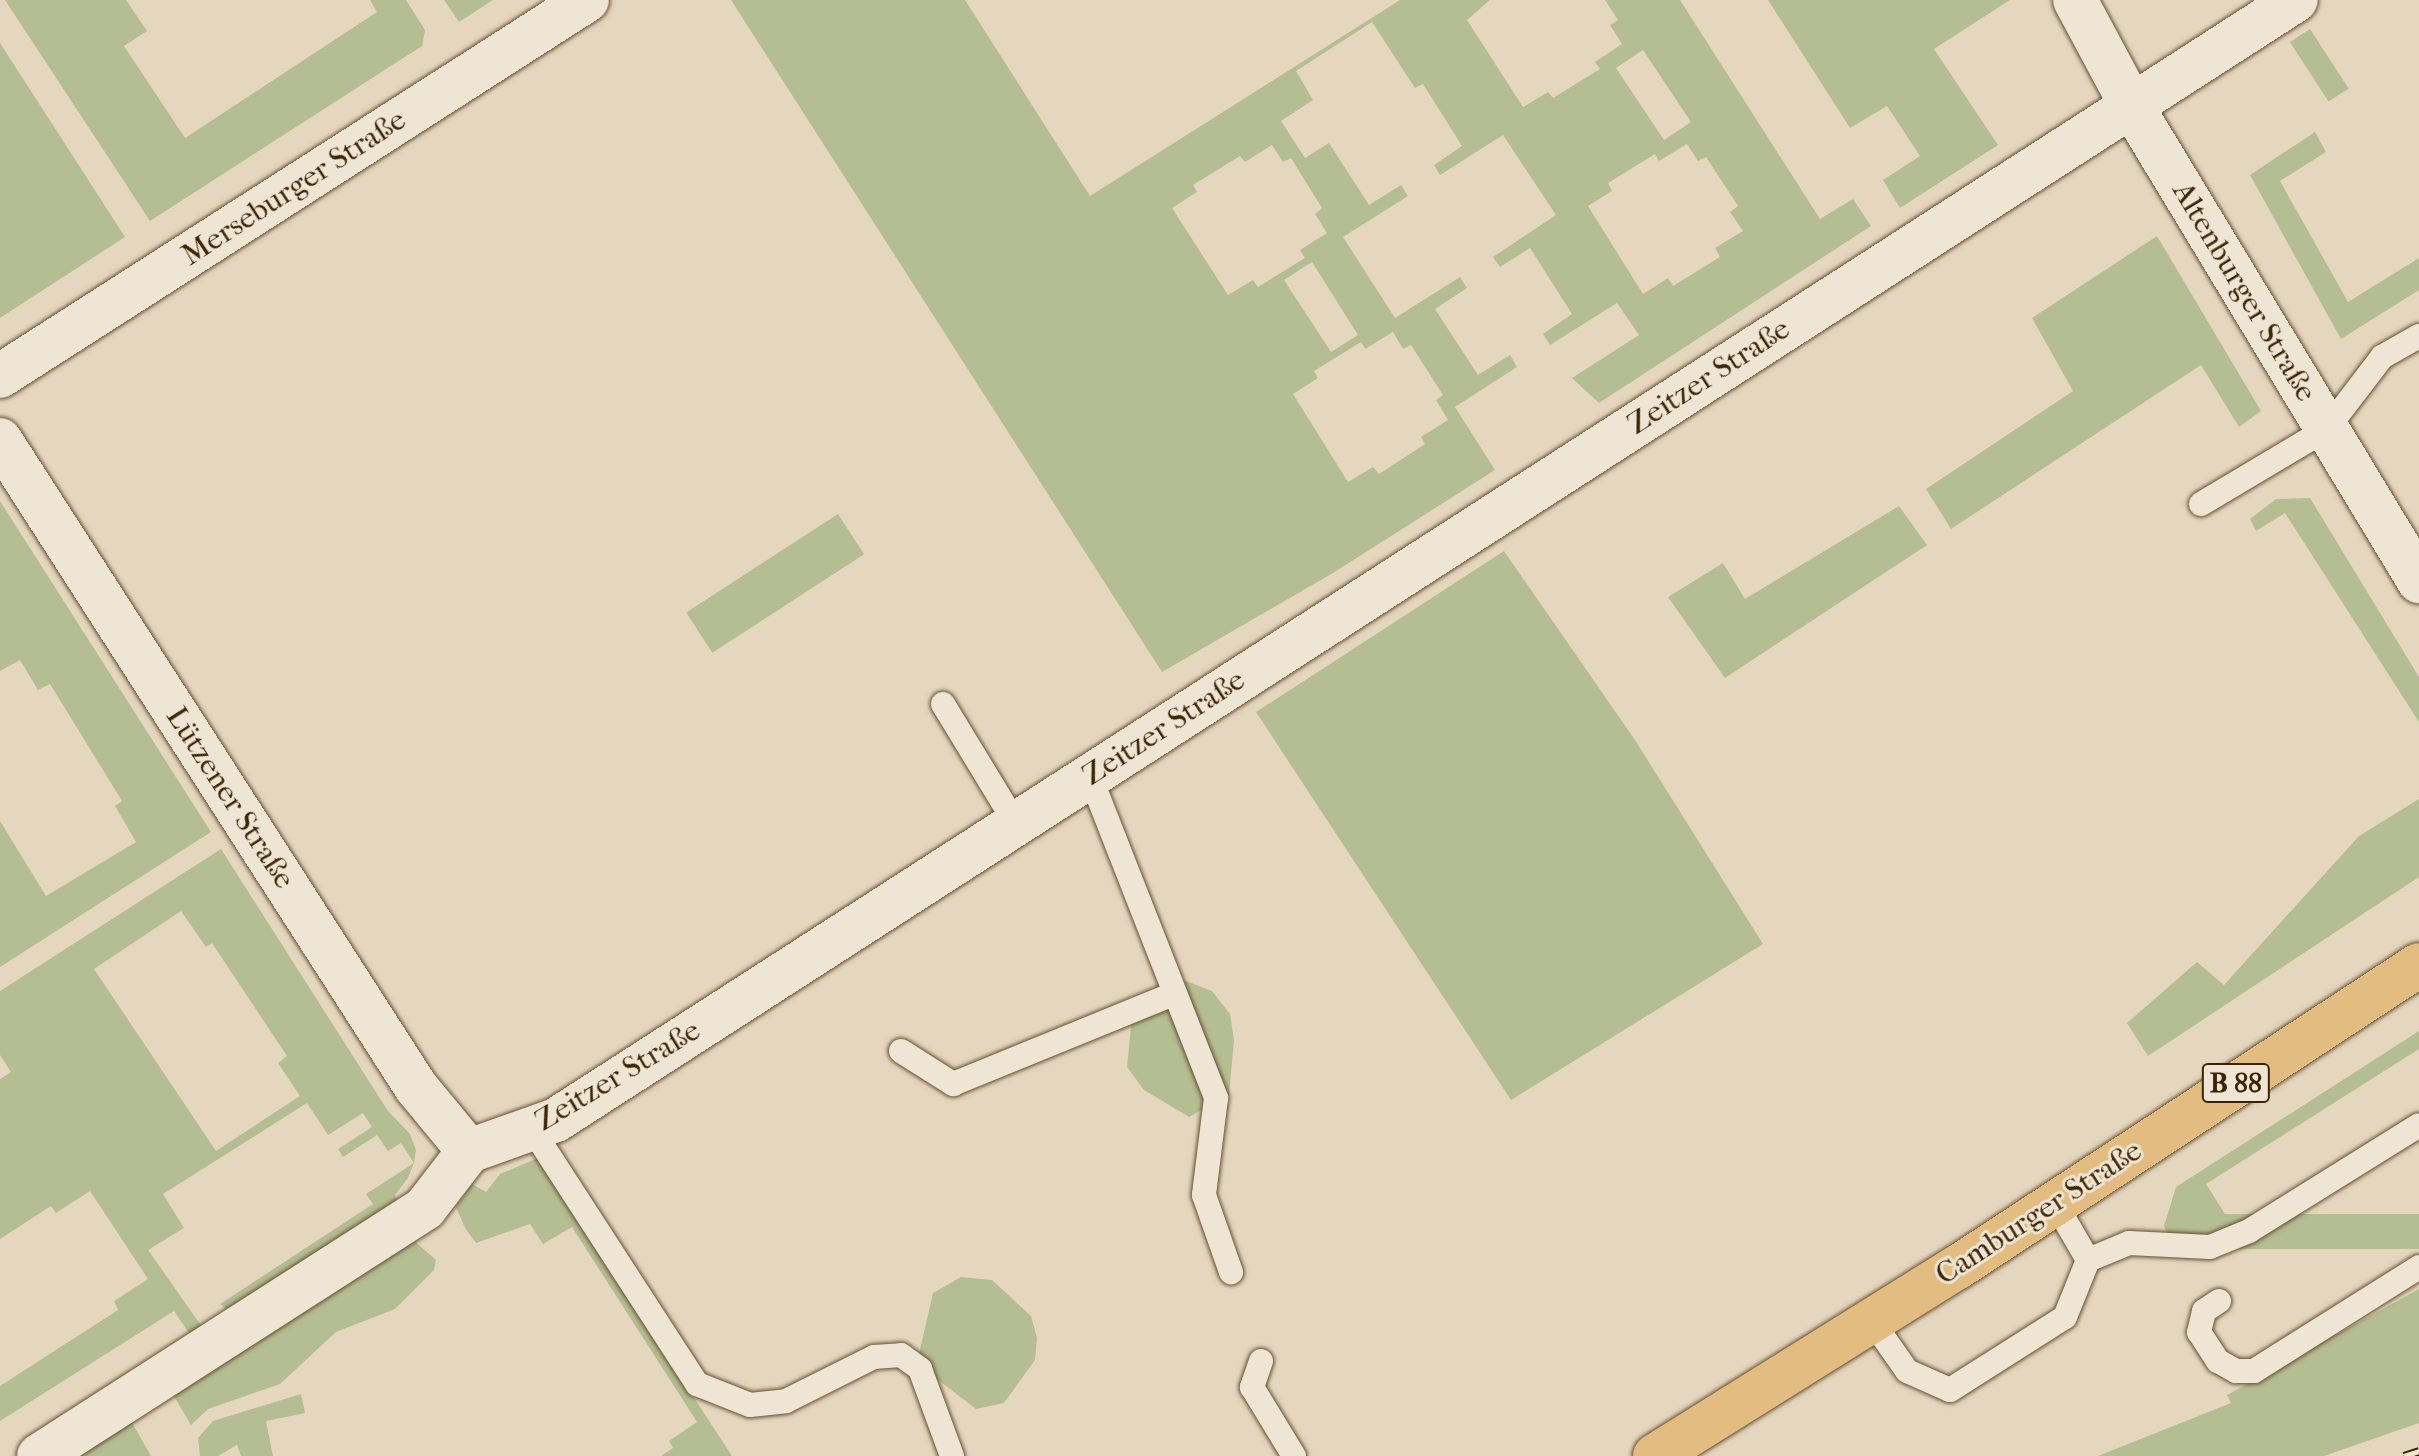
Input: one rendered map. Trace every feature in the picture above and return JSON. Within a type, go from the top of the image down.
[{"type":"main road","name":"Camburger Straße","points":[[1655,1456],[1872,1321],[2419,965]]},
{"type":"street","name":"Merseburger Straße","points":[[0,376],[587,0]]},
{"type":"street","name":"Altenburger Straße","points":[[2075,0],[2134,110],[2419,581]]},
{"type":"street","name":"Zeitzer Straße","points":[[469,1151],[556,1120],[2046,160],[2134,110],[2296,0]]},
{"type":"street","name":"Lützener Straße","points":[[0,440],[416,1087],[469,1151]]},
{"type":"street","points":[[39,1456],[425,1208],[469,1151]]},
{"type":"lane","points":[[2201,504],[2327,429],[2382,357],[2419,336]]},
{"type":"lane","points":[[943,704],[1016,824]]},
{"type":"lane","points":[[1090,776],[1216,1098],[1204,1195],[1231,1272]]},
{"type":"lane","points":[[901,1051],[953,1084],[1174,994]]},
{"type":"lane","points":[[1872,1321],[1907,1371],[1950,1390],[2065,1317],[2088,1260],[2129,1243],[2210,1247],[2249,1231],[2419,1125]]},
{"type":"lane","points":[[532,1129],[697,1384],[750,1405],[786,1401],[874,1357],[901,1355],[920,1369],[952,1456]]},
{"type":"lane","points":[[2055,1203],[2088,1260]]},
{"type":"lane","points":[[2219,1301],[2204,1311],[2199,1332],[2218,1361],[2236,1371],[2254,1371],[2419,1267]]},
{"type":"lane","points":[[1261,1361],[1252,1387],[1294,1456]]},
{"type":"green space","points":[[5,0],[126,0],[147,31],[124,46],[185,138],[377,12],[370,0],[406,0],[425,30],[422,46],[150,221]]},
{"type":"green space","points":[[444,0],[493,0],[459,22]]},
{"type":"green space","points":[[731,0],[965,0],[1090,196],[1400,0],[1490,0],[1467,20],[1523,107],[1548,92],[1553,98],[1600,69],[1595,62],[1622,44],[1610,25],[1618,20],[1605,0],[1680,0],[1820,219],[1853,199],[1871,226],[1599,403],[1572,378],[1639,335],[1617,303],[1550,345],[1543,334],[1572,314],[1530,248],[1500,267],[1493,257],[1556,215],[1503,135],[1440,175],[1434,165],[1462,146],[1423,84],[1415,88],[1372,22],[1296,71],[1313,100],[1281,121],[1305,158],[1329,143],[1369,205],[1401,185],[1408,196],[1343,237],[1395,318],[1460,277],[1467,288],[1435,309],[1478,375],[1510,355],[1517,367],[1455,407],[1495,470],[1333,573],[1162,672]],"holes":[[[1643,50],[1691,122],[1664,140],[1616,68]],[[1687,144],[1698,161],[1706,157],[1738,206],[1730,212],[1743,231],[1715,248],[1720,257],[1673,286],[1668,278],[1643,294],[1588,206],[1612,191],[1608,183],[1655,154],[1659,161]],[[1272,145],[1283,162],[1291,158],[1322,208],[1315,214],[1327,233],[1300,250],[1305,258],[1258,287],[1253,280],[1228,295],[1172,208],[1197,192],[1193,185],[1240,156],[1245,162]],[[1312,262],[1358,335],[1331,352],[1284,280]],[[1393,332],[1403,349],[1411,345],[1443,395],[1436,400],[1448,420],[1421,437],[1425,444],[1379,474],[1373,467],[1348,482],[1293,394],[1318,378],[1314,371],[1361,342],[1365,349]]]},
{"type":"green space","points":[[1768,0],[2010,0],[1934,49],[1998,145],[1900,208],[1883,180],[1920,156],[1887,106],[1850,128]]},
{"type":"green space","points":[[2310,29],[2349,89],[2329,102],[2290,42]]},
{"type":"green space","points":[[0,43],[125,237],[0,318]]},
{"type":"green space","points":[[2315,132],[2326,152],[2280,181],[2348,302],[2419,258],[2419,290],[2341,339],[2250,175]]},
{"type":"green space","points":[[2157,236],[2261,411],[2239,427],[2201,365],[1951,529],[1926,489],[2073,391],[2032,318]]},
{"type":"green space","points":[[2310,498],[2419,677],[2419,722],[2285,513],[2256,531],[2250,519],[2276,499]]},
{"type":"green space","points":[[0,501],[211,832],[0,967],[0,821],[46,896],[136,842],[115,806],[122,801],[50,684],[38,690],[20,660],[0,671]]},
{"type":"green space","points":[[1899,506],[1927,545],[1725,678],[1668,597],[1723,563],[1745,599]]},
{"type":"green space","points":[[838,514],[864,554],[712,653],[686,613]]},
{"type":"green space","points":[[1504,551],[1635,740],[1763,944],[1511,1100],[1256,712]]},
{"type":"green space","points":[[2419,799],[2419,877],[2148,1056],[2127,1023],[2197,962],[2224,985],[2359,836]]},
{"type":"green space","points":[[221,849],[388,1111],[410,1134],[416,1150],[414,1163],[401,1143],[388,1151],[377,1135],[343,1157],[338,1149],[372,1127],[363,1113],[328,1135],[307,1103],[163,1194],[184,1228],[148,1250],[205,1331],[193,1339],[174,1311],[0,1421],[0,1386],[118,1310],[114,1301],[148,1279],[90,1191],[56,1213],[51,1206],[0,1239],[0,1079],[11,1072],[0,1055],[0,991]],"holes":[[[181,911],[206,947],[212,943],[287,1056],[278,1063],[300,1096],[216,1151],[94,969]]]},
{"type":"green space","points":[[1186,981],[1212,991],[1230,1014],[1234,1040],[1229,1095],[1189,1117],[1144,1090],[1127,1067],[1132,1016],[1157,995]]},
{"type":"green space","points":[[2419,1031],[2419,1049],[2206,1184],[2233,1227],[2212,1235],[2168,1235],[2164,1226],[2176,1187]]},
{"type":"green space","points":[[538,1158],[732,1456],[661,1456],[673,1448],[669,1441],[697,1422],[572,1227],[543,1244],[530,1224],[476,1243],[465,1228],[456,1207],[472,1184],[486,1192],[500,1174]]},
{"type":"green space","points":[[414,1163],[408,1178],[395,1195],[400,1207],[233,1314],[220,1304],[373,1204],[366,1194]]},
{"type":"green space","points":[[2194,1214],[2419,1214],[2419,1249],[2194,1249]]},
{"type":"green space","points":[[412,1239],[436,1260],[434,1270],[395,1309],[336,1332],[280,1384],[208,1409],[191,1425],[171,1391]]},
{"type":"green space","points":[[961,1277],[992,1280],[1031,1316],[1037,1338],[1035,1360],[1004,1403],[976,1409],[937,1379],[919,1354],[933,1293]]},
{"type":"green space","points":[[2419,1289],[2419,1423],[2324,1456],[2098,1456],[2231,1403],[2227,1395]]},
{"type":"green space","points":[[301,1394],[305,1413],[266,1421],[273,1456],[241,1456],[237,1445],[218,1456],[200,1456],[198,1438],[213,1421]]},
{"type":"green space","points":[[130,1419],[151,1456],[71,1456]]},
{"type":"railway","points":[[2404,1456],[2419,1451]]}]
